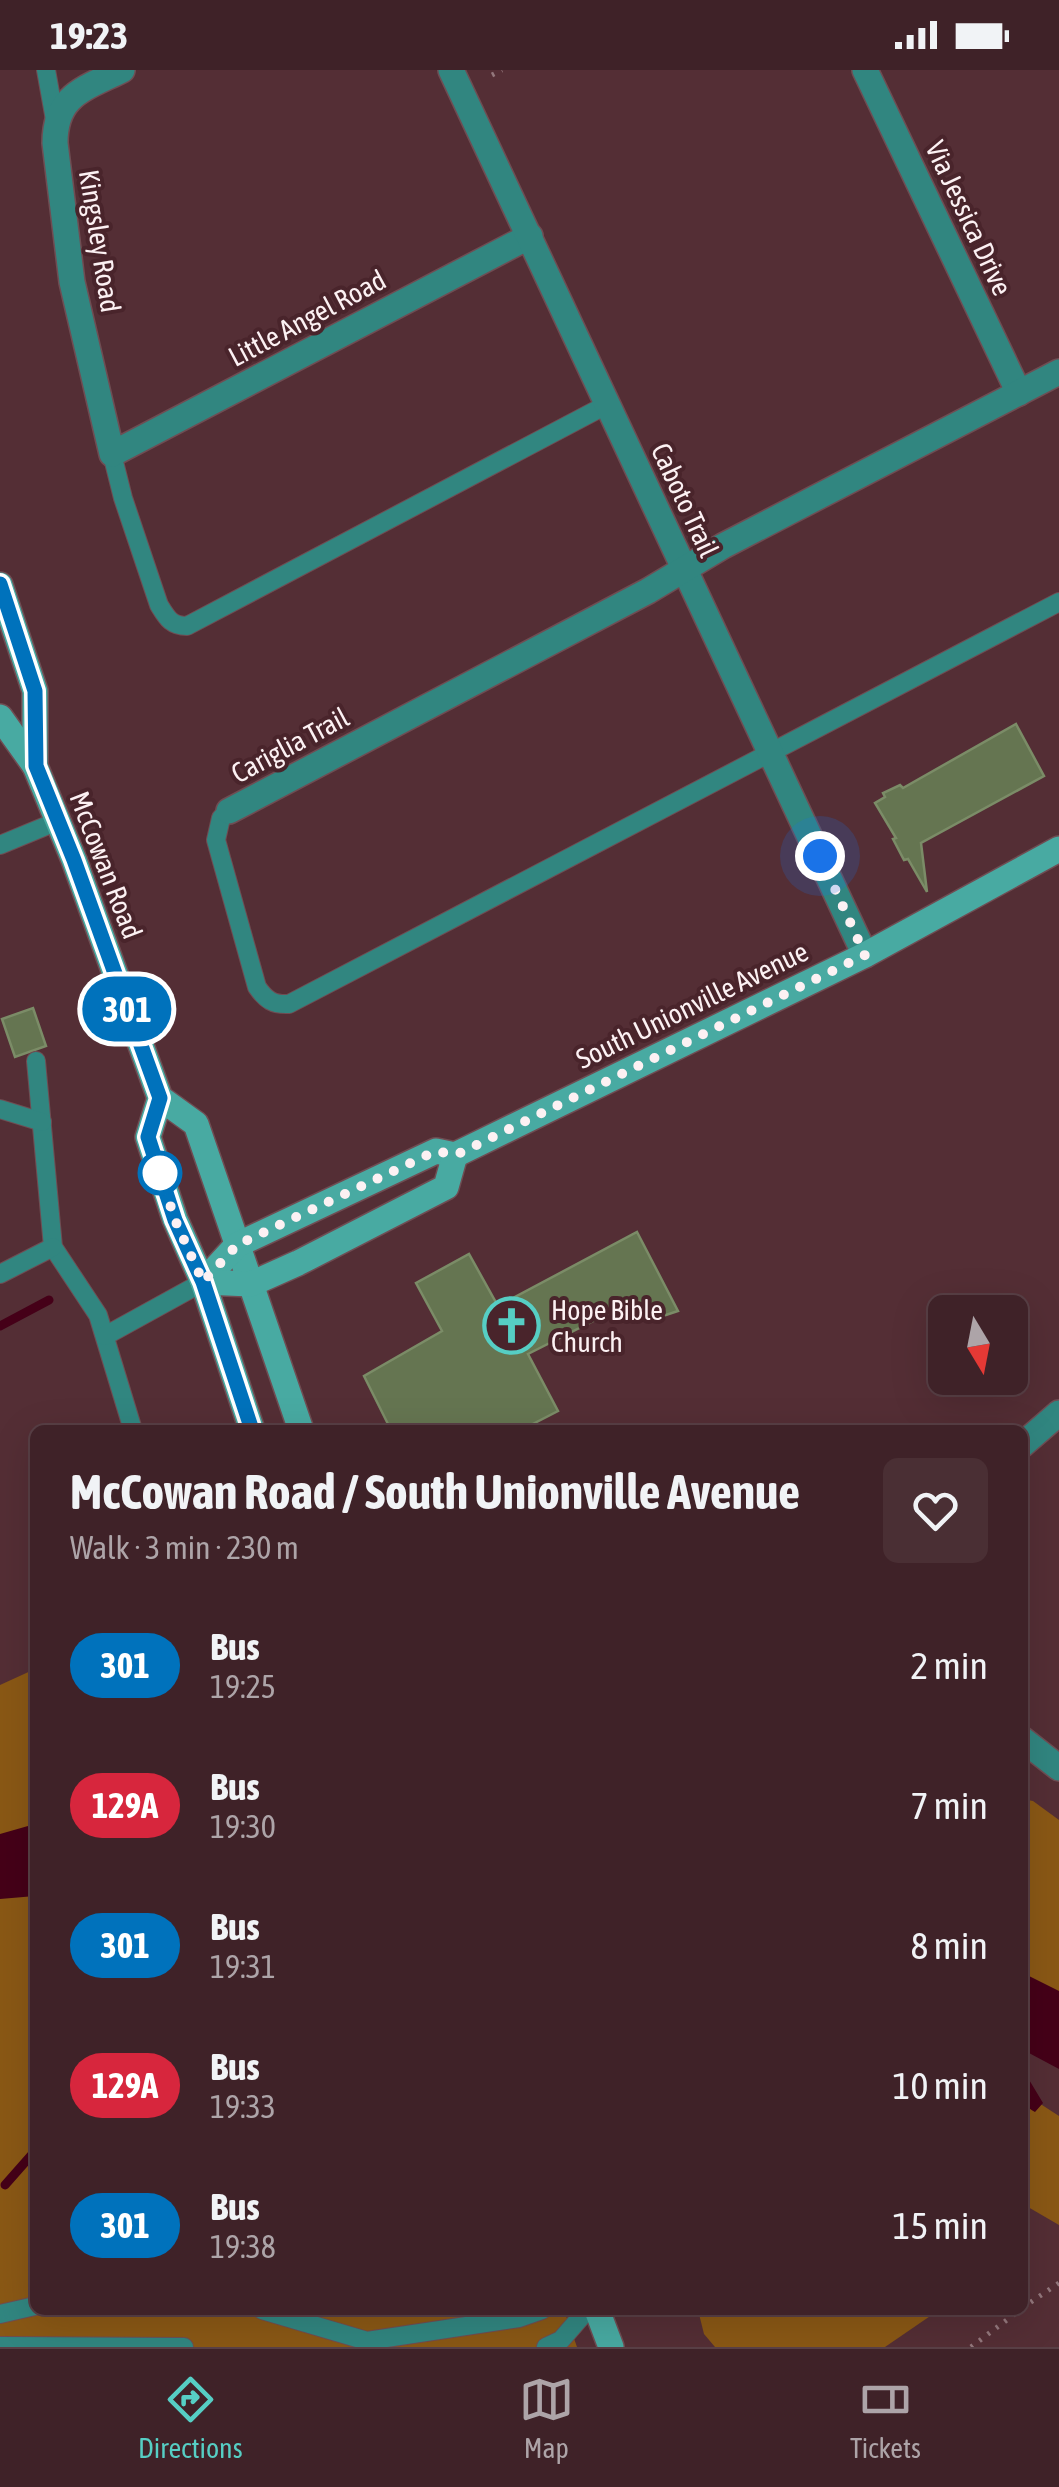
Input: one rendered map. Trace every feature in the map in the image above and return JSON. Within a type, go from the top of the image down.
[{"type":"main road","name":"McCowan Road","points":[[0,584],[35,691],[36,766]]},
{"type":"main road","name":"McCowan Road","points":[[0,717],[36,766],[160,1098]]},
{"type":"main road","name":"South Unionville Avenue","points":[[203,1282],[237,1245],[436,1151],[456,1155],[865,955],[1059,849]]},
{"type":"main road","points":[[250,1425],[203,1282],[175,1220],[148,1137],[160,1098],[196,1124],[299,1425]]},
{"type":"main road","points":[[203,1282],[251,1284],[298,1263],[446,1187],[456,1155]]},
{"type":"main road","points":[[599,2315],[611,2347]]},
{"type":"street","points":[[55,120],[67,100],[122,70]]},
{"type":"street","name":"Caboto Trail","points":[[451,70],[865,955]]},
{"type":"street","name":"Via Jessica Drive","points":[[865,70],[1018,393]]},
{"type":"street","name":"Kingsley Road","points":[[55,120],[72,282],[112,454]]},
{"type":"street","name":"Little Angel Road","points":[[112,454],[530,236]]},
{"type":"street","name":"Cariglia Trail","points":[[229,811],[723,546],[1059,372]]},
{"type":"street","points":[[1028,1440],[1059,1413]]},
{"type":"street","points":[[1028,1744],[1059,1768]]},
{"type":"lane","points":[[46,70],[55,120]]},
{"type":"lane","points":[[112,454],[159,605],[176,626],[187,626],[608,404]]},
{"type":"lane","points":[[772,754],[1059,602]]},
{"type":"lane","name":"Cariglia Trail","points":[[229,811],[221,818],[216,840],[257,987],[264,998],[276,1005],[289,1004],[772,754]]},
{"type":"lane","points":[[0,845],[58,821]]},
{"type":"lane","points":[[36,1061],[53,1247],[98,1315],[132,1425]]},
{"type":"lane","points":[[0,1110],[42,1122]]},
{"type":"lane","points":[[0,1274],[53,1247]]},
{"type":"lane","points":[[105,1336],[203,1282]]},
{"type":"lane","points":[[0,2314],[30,2307]]},
{"type":"lane","points":[[278,2315],[368,2344],[528,2315]]},
{"type":"lane","points":[[546,2347],[561,2340],[582,2315]]},
{"type":"lane","points":[[0,2346],[184,2347]]},
{"type":"path","points":[[492,75],[502,70]]},
{"type":"path","points":[[1028,2304],[1059,2283]]},
{"type":"path","points":[[971,2347],[1013,2315]]},
{"type":"shaded area","points":[[30,1671],[30,2315],[566,2315],[577,2347],[0,2347],[0,1685]]},
{"type":"shaded area","points":[[1028,1800],[1059,1820],[1059,2019],[1028,1994]]},
{"type":"shaded area","points":[[30,1825],[30,1896],[0,1899],[0,1834]]},
{"type":"shaded area","points":[[1028,1976],[1059,1991],[1059,2069],[1029,2053]]},
{"type":"shaded area","points":[[1028,2078],[1043,2103],[1035,2112],[1030,2108]]},
{"type":"shaded area","points":[[1028,2096],[1059,2116],[1059,2225],[1028,2207]]},
{"type":"shaded area","points":[[699,2315],[932,2315],[885,2347],[715,2347],[704,2334]]},
{"type":"building","points":[[1016,724],[1044,776],[921,843],[927,892],[908,859],[904,860],[875,803],[885,797],[883,793],[900,785],[903,788]]},
{"type":"building","points":[[33,1008],[46,1046],[15,1057],[2,1019]]},
{"type":"building","name":"Hope Bible Church","points":[[637,1232],[678,1311],[648,1321],[637,1299],[528,1354],[558,1411],[531,1425],[388,1425],[364,1376],[442,1331],[416,1283],[469,1254],[498,1306]]},
{"type":"waterway","points":[[0,1326],[49,1300]]},
{"type":"waterway","points":[[5,2185],[30,2157]]},
{"type":"bus line","name":"301","points":[[0,584],[35,691],[36,766],[160,1098],[148,1137],[175,1220],[203,1282],[250,1425]]},
{"type":"place","name":"Hope Bible Church","points":[[512,1326]]},
{"type":"route","points":[[160,1173],[157,1164],[175,1220],[203,1282],[237,1245],[436,1151],[456,1155],[865,955],[820,856]]}]
